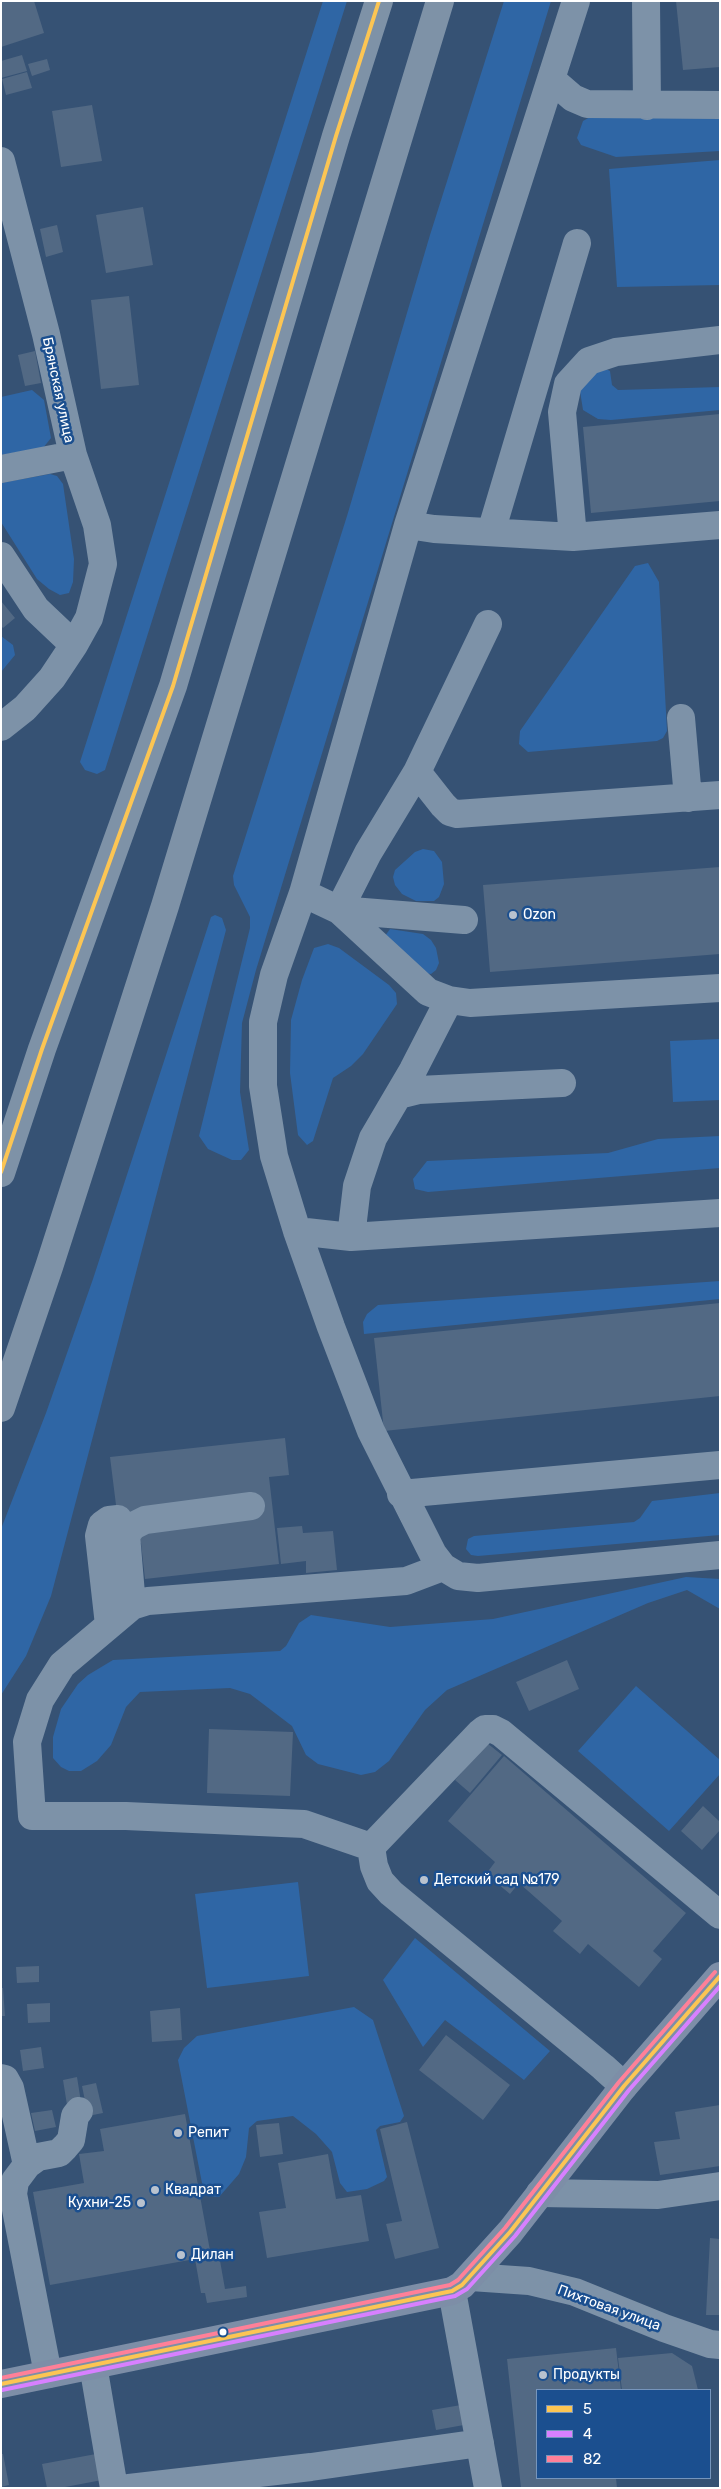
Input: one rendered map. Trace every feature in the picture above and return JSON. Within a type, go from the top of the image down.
[{"type":"highway","points":[[1,1173],[42,1048],[173,686],[336,136],[379,1]]},
{"type":"highway","points":[[1,1408],[50,1267],[165,906],[440,1]]},
{"type":"main road","points":[[461,2284],[510,2232],[624,2086],[720,1976]]},
{"type":"main road","name":"Пихтовая улица","points":[[1,2384],[461,2284]]},
{"type":"street","points":[[576,1],[408,525],[303,893],[274,975],[263,1022],[263,1086],[274,1156],[297,1231],[371,1431],[401,1494],[433,1554],[443,1567],[458,1576],[478,1578],[720,1555]]},
{"type":"street","points":[[646,1],[647,106]]},
{"type":"street","points":[[551,78],[573,98],[587,104],[647,106],[720,105]]},
{"type":"street","name":"Брянская улица","points":[[1,161],[46,334],[73,455],[97,525],[103,564],[89,618],[74,645],[52,678],[25,708],[1,727]]},
{"type":"street","points":[[491,532],[577,243]]},
{"type":"street","points":[[573,537],[562,412],[568,384],[589,361],[616,352],[720,340]]},
{"type":"street","points":[[526,414],[565,447]]},
{"type":"street","points":[[1,469],[73,455]]},
{"type":"street","points":[[408,525],[573,537],[720,525]]},
{"type":"street","points":[[1,556],[36,608],[74,645]]},
{"type":"street","points":[[339,910],[368,853],[417,772],[488,624]]},
{"type":"street","points":[[681,718],[688,798]]},
{"type":"street","points":[[417,772],[443,805],[450,812],[456,814],[720,795]]},
{"type":"street","points":[[303,893],[339,910],[428,992],[449,1000],[470,1003],[720,988]]},
{"type":"street","points":[[339,910],[464,920]]},
{"type":"street","points":[[351,1237],[357,1186],[373,1138],[399,1095],[449,1000]]},
{"type":"street","points":[[399,1095],[419,1090],[562,1083]]},
{"type":"street","points":[[297,1231],[351,1237],[720,1213]]},
{"type":"street","points":[[401,1494],[720,1464]]},
{"type":"street","points":[[132,1606],[126,1535],[133,1526],[145,1520],[251,1506]]},
{"type":"street","points":[[109,1625],[99,1536],[102,1525],[109,1520],[118,1519]]},
{"type":"street","points":[[372,1847],[304,1824],[126,1816],[32,1816],[27,1742],[40,1700],[62,1665],[132,1606],[148,1601],[406,1581],[443,1567]]},
{"type":"street","points":[[624,2086],[604,2067],[391,1893],[380,1881],[374,1866],[372,1847],[480,1733],[485,1729],[493,1729],[501,1733],[720,1915]]},
{"type":"street","points":[[1,2078],[5,2079],[10,2088],[27,2165]]},
{"type":"street","points":[[48,2374],[13,2194],[15,2181],[27,2165],[38,2157],[59,2153],[65,2148],[70,2140],[75,2116],[80,2111]]},
{"type":"street","points":[[540,2193],[658,2195],[720,2186]]},
{"type":"street","name":"Пихтовая улица","points":[[461,2284],[529,2281],[576,2292],[664,2328],[710,2344],[720,2345]]},
{"type":"street","points":[[461,2284],[480,2442],[488,2488]]},
{"type":"street","points":[[93,2365],[114,2488]]},
{"type":"street","points":[[129,2488],[312,2478],[480,2442]]},
{"type":"shaded area","points":[[323,1],[347,1],[105,770],[97,774],[85,770],[80,762]]},
{"type":"shaded area","points":[[504,1],[551,1],[256,970],[242,1023],[240,1092],[249,1150],[241,1160],[232,1160],[208,1149],[199,1136],[250,928],[250,917],[234,885],[233,876],[347,516],[430,235]]},
{"type":"shaded area","points":[[590,117],[720,118],[720,151],[616,157],[581,145],[577,138],[583,121]]},
{"type":"shaded area","points":[[720,160],[720,285],[617,287],[609,169]]},
{"type":"shaded area","points":[[604,368],[610,371],[612,385],[618,390],[720,387],[720,410],[611,420],[598,419],[583,410],[580,391],[593,372]]},
{"type":"shaded area","points":[[32,390],[44,400],[51,438],[43,448],[1,455],[1,397]]},
{"type":"shaded area","points":[[50,474],[57,476],[63,484],[74,559],[73,582],[69,593],[60,595],[37,579],[1,522],[1,483]]},
{"type":"shaded area","points":[[648,563],[659,582],[667,731],[663,738],[657,741],[528,752],[519,744],[520,731],[635,566]]},
{"type":"shaded area","points":[[1,636],[13,645],[15,655],[1,672]]},
{"type":"shaded area","points":[[423,849],[434,851],[442,862],[444,884],[439,897],[434,901],[416,901],[402,894],[395,885],[393,877],[395,870],[415,852]]},
{"type":"shaded area","points":[[215,915],[222,918],[226,930],[51,1596],[26,1656],[1,1695],[1,1529],[46,1413],[93,1279],[211,917]]},
{"type":"shaded area","points":[[390,929],[423,934],[431,940],[436,948],[439,963],[436,970],[431,974],[424,973],[385,936]]},
{"type":"shaded area","points":[[328,944],[339,948],[389,985],[396,993],[397,1004],[363,1054],[351,1066],[333,1078],[313,1141],[307,1145],[298,1135],[290,1073],[291,1020],[302,980],[314,948]]},
{"type":"shaded area","points":[[720,1039],[720,1100],[673,1102],[670,1041]]},
{"type":"shaded area","points":[[720,1136],[720,1168],[428,1192],[415,1189],[413,1179],[427,1161],[608,1153],[658,1139]]},
{"type":"shaded area","points":[[720,1281],[720,1299],[364,1334],[363,1322],[367,1314],[378,1305]]},
{"type":"shaded area","points":[[720,1493],[720,1535],[478,1556],[471,1555],[466,1549],[468,1539],[474,1536],[634,1522],[640,1518],[652,1501]]},
{"type":"shaded area","points":[[686,1577],[720,1579],[720,1609],[687,1590],[648,1603],[447,1690],[425,1710],[389,1761],[375,1772],[361,1775],[318,1764],[306,1755],[292,1726],[250,1694],[230,1688],[140,1692],[126,1707],[111,1745],[97,1761],[81,1771],[69,1771],[61,1767],[53,1758],[53,1737],[61,1709],[78,1684],[88,1675],[113,1660],[280,1651],[286,1646],[299,1623],[311,1615],[390,1627],[493,1619]]},
{"type":"shaded area","points":[[636,1686],[720,1760],[720,1774],[669,1831],[578,1751]]},
{"type":"shaded area","points":[[298,1882],[309,1976],[207,1988],[195,1894]]},
{"type":"shaded area","points":[[415,1938],[550,2051],[524,2080],[445,2020],[423,2047],[383,1980]]},
{"type":"shaded area","points":[[354,2007],[373,2020],[404,2116],[400,2122],[380,2126],[376,2130],[387,2177],[384,2181],[367,2189],[347,2192],[340,2183],[332,2152],[316,2134],[293,2116],[257,2121],[249,2128],[246,2157],[239,2174],[219,2197],[208,2196],[202,2183],[178,2060],[184,2048],[197,2036]]},
{"type":"building","points":[[1,1],[34,1],[44,33],[1,47]]},
{"type":"building","points":[[676,1],[720,1],[720,67],[683,70]]},
{"type":"building","points":[[22,55],[27,71],[1,78],[1,61]]},
{"type":"building","points":[[47,59],[50,70],[32,76],[28,64]]},
{"type":"building","points":[[27,72],[32,88],[6,95],[2,79]]},
{"type":"building","points":[[92,105],[102,161],[61,167],[52,111]]},
{"type":"building","points":[[143,207],[153,265],[106,273],[96,215]]},
{"type":"building","points":[[57,225],[63,252],[46,257],[40,229]]},
{"type":"building","points":[[129,296],[139,385],[101,389],[91,300]]},
{"type":"building","points":[[35,351],[41,383],[25,386],[18,355]]},
{"type":"building","points":[[720,414],[720,501],[591,513],[583,427]]},
{"type":"building","points":[[1,601],[15,618],[3,628],[1,626]]},
{"type":"building","points":[[720,867],[720,954],[490,972],[483,885]]},
{"type":"building","points":[[720,1303],[720,1396],[384,1431],[374,1338]]},
{"type":"building","points":[[285,1438],[289,1475],[269,1477],[279,1564],[145,1579],[141,1543],[121,1545],[110,1457]]},
{"type":"building","points":[[302,1526],[303,1533],[333,1531],[337,1570],[306,1573],[306,1561],[281,1564],[277,1528]]},
{"type":"building","points":[[567,1660],[579,1689],[529,1711],[516,1682]]},
{"type":"building","points":[[209,1729],[293,1732],[290,1796],[207,1793]]},
{"type":"building","points":[[487,1743],[502,1755],[470,1793],[455,1780]]},
{"type":"building","points":[[504,1756],[686,1913],[653,1951],[662,1959],[639,1987],[588,1944],[580,1954],[553,1931],[562,1921],[519,1883],[510,1894],[486,1874],[495,1862],[448,1821]]},
{"type":"building","points":[[703,1806],[720,1822],[720,1830],[702,1850],[681,1831]]},
{"type":"building","points":[[39,1966],[39,1982],[17,1983],[16,1967]]},
{"type":"building","points":[[1,1988],[3,1988],[5,2016],[1,2016]]},
{"type":"building","points":[[50,2003],[50,2022],[28,2023],[27,2004]]},
{"type":"building","points":[[180,2008],[182,2040],[152,2042],[150,2011]]},
{"type":"building","points":[[446,2035],[510,2085],[483,2120],[419,2070]]},
{"type":"building","points":[[41,2047],[44,2068],[23,2071],[20,2050]]},
{"type":"building","points":[[77,2077],[81,2102],[67,2105],[63,2080]]},
{"type":"building","points":[[96,2083],[103,2113],[88,2116],[82,2086]]},
{"type":"building","points":[[720,2105],[720,2166],[660,2175],[654,2142],[680,2139],[675,2112]]},
{"type":"building","points":[[52,2110],[56,2127],[35,2131],[31,2113]]},
{"type":"building","points":[[185,2114],[211,2256],[219,2255],[225,2289],[246,2286],[247,2297],[207,2303],[205,2293],[201,2293],[195,2259],[50,2285],[33,2192],[84,2183],[79,2154],[104,2151],[100,2129]]},
{"type":"building","points":[[407,2122],[439,2248],[395,2259],[386,2224],[402,2221],[380,2129]]},
{"type":"building","points":[[279,2123],[283,2154],[260,2157],[256,2125]]},
{"type":"building","points":[[328,2154],[336,2199],[361,2195],[369,2241],[267,2258],[259,2212],[286,2208],[278,2163]]},
{"type":"building","points":[[710,2238],[720,2239],[720,2315],[706,2315]]},
{"type":"building","points":[[616,2348],[621,2389],[536,2389],[536,2479],[616,2479],[617,2488],[521,2488],[507,2359]]},
{"type":"building","points":[[672,2353],[692,2366],[698,2389],[622,2389],[618,2358]]},
{"type":"building","points":[[461,2405],[464,2425],[436,2430],[432,2410]]},
{"type":"building","points":[[1,2454],[3,2454],[9,2485],[1,2487]]},
{"type":"building","points":[[96,2454],[102,2480],[60,2488],[47,2488],[42,2464]]},
{"type":"transit line","name":"5","points":[[1,1172],[42,1049],[173,686],[336,136],[379,1]]},
{"type":"transit line","name":"82","points":[[1,2378],[450,2285],[458,2280],[505,2228],[619,2082],[715,1972]]},
{"type":"transit line","name":"5","points":[[1,2384],[452,2291],[462,2285],[510,2232],[624,2086],[720,1976]]},
{"type":"transit line","name":"4","points":[[2,2390],[455,2296],[467,2289],[515,2236],[629,2090],[720,1986]]},
{"type":"place","name":"Ozon","points":[[513,915]]},
{"type":"place","name":"Детский сад №179","points":[[424,1880]]},
{"type":"place","name":"Репит","points":[[178,2133]]},
{"type":"place","name":"Квадрат","points":[[155,2190]]},
{"type":"place","name":"Кухни-25","points":[[141,2203]]},
{"type":"place","name":"Дилан","points":[[181,2255]]},
{"type":"place","name":"Продукты","points":[[543,2375]]}]
